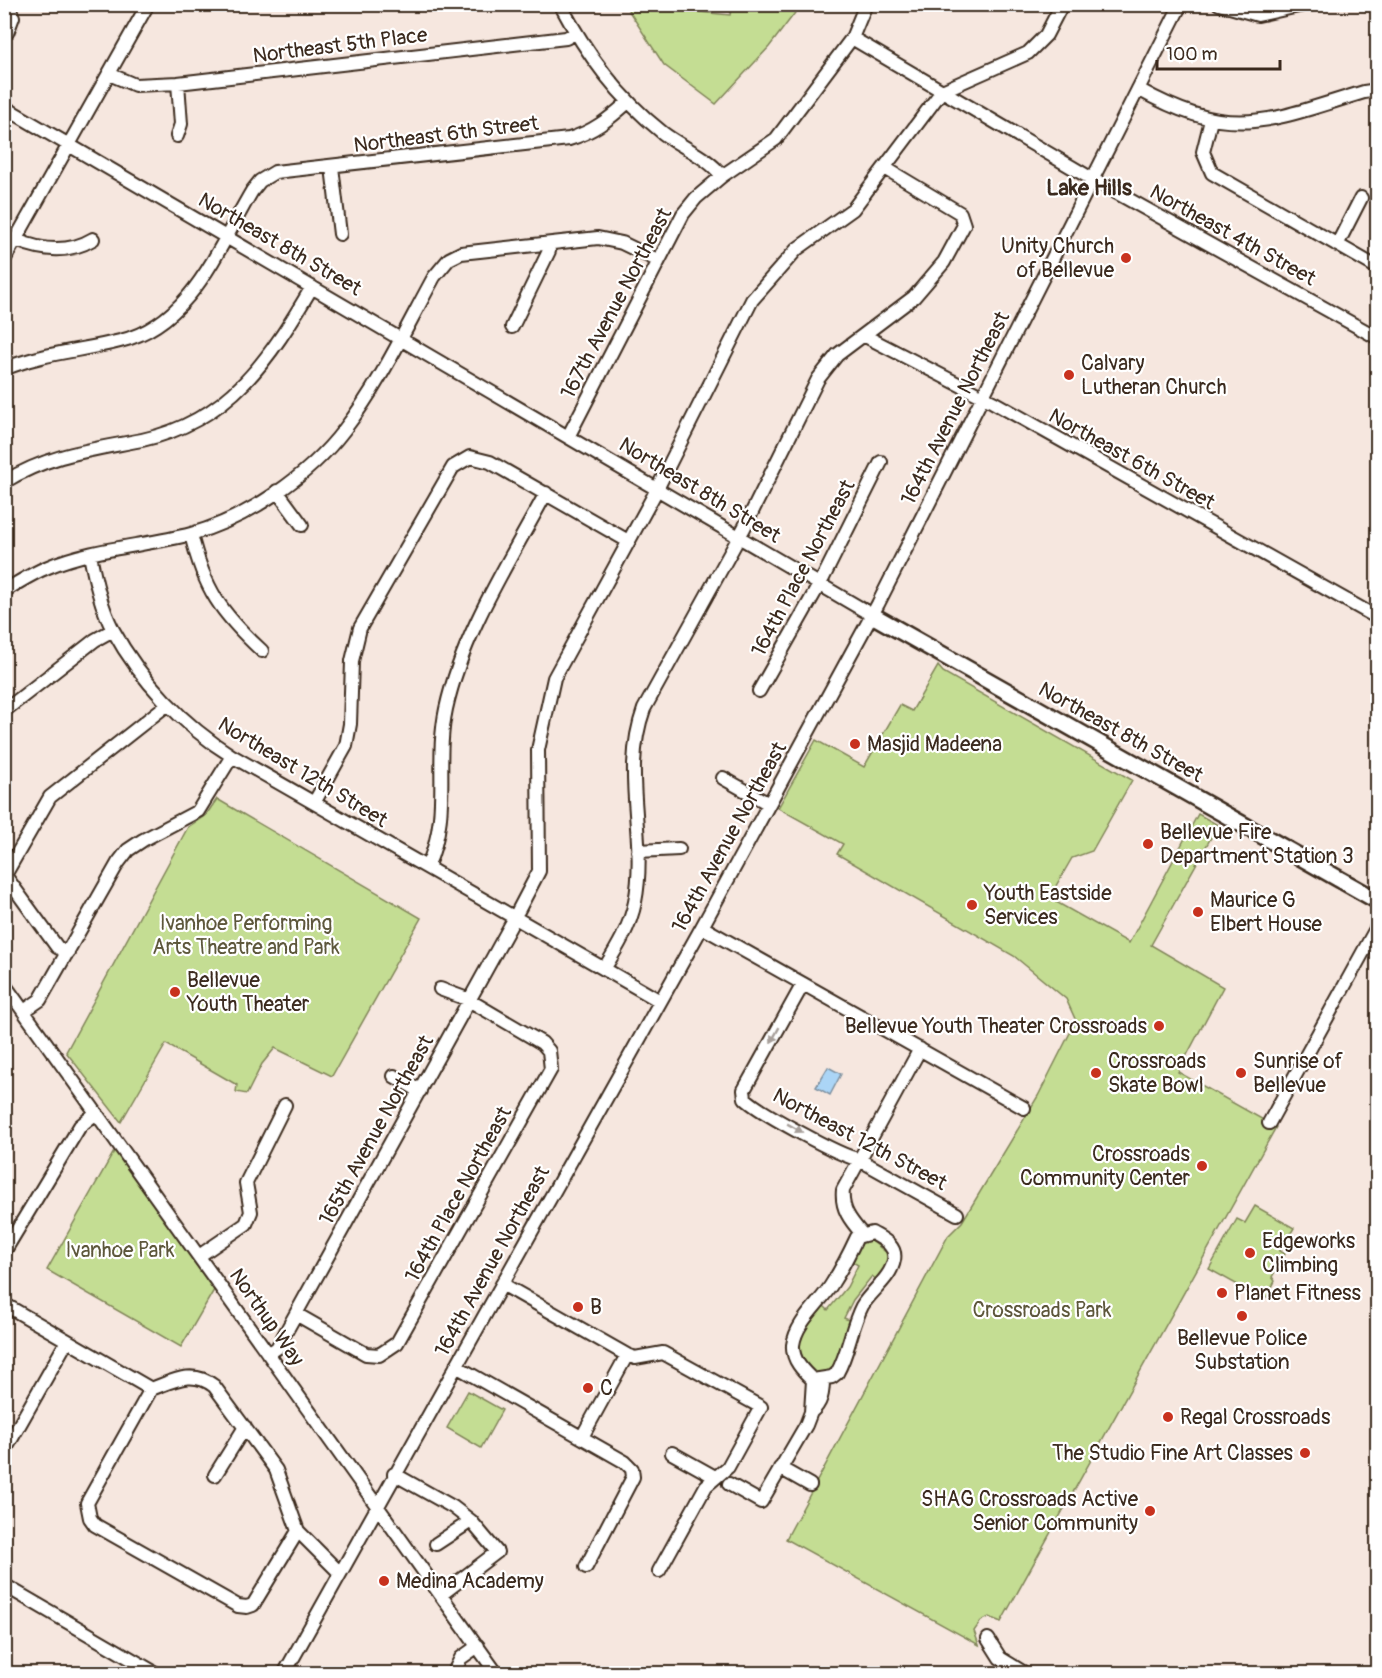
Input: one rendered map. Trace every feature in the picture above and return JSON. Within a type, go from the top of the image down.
[{"type":"main road","name":"Northeast 8th Street","points":[[872,615],[1377,901]]},
{"type":"street","points":[[7,33],[13,17],[9,4]]},
{"type":"street","points":[[4,260],[148,4]]},
{"type":"street","points":[[560,4],[575,33],[602,74],[627,103],[676,143],[716,168],[722,176]]},
{"type":"street","name":"167th Avenue Northeast","points":[[568,437],[657,260],[683,214],[696,198],[722,176],[776,139],[852,38],[866,4]]},
{"type":"street","points":[[942,92],[1029,52],[1046,35],[1062,4]]},
{"type":"street","name":"164th Avenue Northeast","points":[[284,1674],[702,927],[872,615],[1181,4]]},
{"type":"street","points":[[1219,4],[1258,15],[1308,4]]},
{"type":"street","name":"Northeast 5th Place","points":[[109,74],[135,85],[178,83],[566,38],[575,33]]},
{"type":"street","name":"Northeast 4th Street","points":[[852,38],[1092,179],[1377,338]]},
{"type":"street","points":[[177,136],[182,124],[178,83]]},
{"type":"street","points":[[1138,89],[1181,111],[1230,123],[1270,120],[1377,90]]},
{"type":"street","name":"165th Avenue Northeast","points":[[268,1354],[277,1348],[539,871],[538,750],[548,697],[563,657],[657,489],[752,300],[767,280],[797,249],[854,209],[942,92]]},
{"type":"street","name":"Northeast 6th Street","points":[[226,236],[260,181],[275,172],[569,139],[587,134],[603,124],[627,103]]},
{"type":"street","name":"Northeast 8th Street","points":[[4,107],[872,615]]},
{"type":"street","points":[[1211,120],[1203,152],[1212,173],[1377,268]]},
{"type":"street","points":[[332,167],[340,234]]},
{"type":"street","points":[[604,969],[632,916],[638,878],[638,851],[632,764],[636,729],[653,692],[738,537],[818,379],[837,355],[914,297],[944,262],[964,225],[960,213],[885,168]]},
{"type":"street","points":[[1337,245],[1361,198]]},
{"type":"street","points":[[4,369],[29,358],[137,336],[161,324],[192,294],[226,236]]},
{"type":"street","points":[[16,240],[32,247],[68,249],[93,239]]},
{"type":"street","points":[[4,591],[51,566],[90,555],[191,534],[239,514],[277,491],[301,473],[343,431],[400,339],[434,277],[450,259],[461,252],[579,239],[611,239],[657,260]]},
{"type":"street","points":[[512,327],[549,251],[548,244]]},
{"type":"street","points":[[4,482],[44,461],[65,454],[145,439],[178,428],[210,411],[234,394],[266,362],[312,287]]},
{"type":"street","name":"Northeast 6th Street","points":[[865,336],[983,397],[1377,618]]},
{"type":"street","points":[[314,802],[345,746],[350,724],[352,661],[357,638],[453,467],[470,457],[490,462],[628,541]]},
{"type":"street","name":"164th Place Northeast","points":[[759,691],[819,585],[881,462]]},
{"type":"street","points":[[277,491],[302,525]]},
{"type":"street","points":[[427,867],[440,830],[442,732],[460,663],[474,629],[546,493]]},
{"type":"street","points":[[191,534],[202,576],[215,598],[229,618],[262,651]]},
{"type":"street","name":"Northeast 12th Street","points":[[90,555],[97,588],[113,630],[139,669],[168,704],[199,733],[232,756],[660,1001]]},
{"type":"street","points":[[4,711],[95,640],[113,630]]},
{"type":"street","points":[[68,952],[57,947],[5,875],[50,797],[168,704]]},
{"type":"street","points":[[24,1011],[40,1000],[128,850],[198,811],[232,756]]},
{"type":"street","points":[[723,778],[769,804]]},
{"type":"street","points":[[638,851],[679,849]]},
{"type":"street","points":[[1269,1123],[1377,925]]},
{"type":"street","points":[[702,927],[1024,1107]]},
{"type":"street","name":"Northup Way","points":[[4,984],[497,1674]]},
{"type":"street","name":"Northeast 12th Street","points":[[803,984],[744,1090],[745,1098],[849,1158],[858,1159],[957,1214]]},
{"type":"street","points":[[440,989],[467,999]]},
{"type":"street","name":"164th Place Northeast","points":[[296,1314],[366,1354],[379,1355],[397,1343],[551,1069],[549,1051],[536,1038],[467,999]]},
{"type":"street","points":[[862,1234],[852,1222],[842,1201],[843,1190],[920,1049]]},
{"type":"street","points":[[394,1076],[420,1091]]},
{"type":"street","points":[[199,1256],[246,1224],[251,1212],[246,1183],[285,1105]]},
{"type":"street","points":[[4,1252],[80,1126],[96,1113]]},
{"type":"street","points":[[872,1233],[887,1242],[894,1250],[894,1260],[884,1280],[863,1305],[837,1373],[818,1379],[796,1362],[793,1346],[795,1338],[805,1320],[833,1284],[857,1237],[872,1233]]},
{"type":"street","points":[[502,1284],[627,1355],[635,1358],[663,1353],[761,1407],[729,1467],[715,1476],[706,1486],[659,1571]]},
{"type":"street","points":[[4,1304],[151,1389]]},
{"type":"street","points":[[4,1452],[67,1341]]},
{"type":"street","points":[[582,1437],[627,1355]]},
{"type":"street","points":[[456,1366],[625,1462],[632,1469],[633,1477],[586,1567]]},
{"type":"street","points":[[298,1531],[253,1605],[238,1606],[102,1531],[90,1518],[87,1503],[151,1389],[181,1378],[194,1376],[206,1379],[214,1386],[276,1470],[298,1531],[340,1573]]},
{"type":"street","points":[[729,1484],[760,1502],[806,1425],[818,1379]]},
{"type":"street","points":[[215,1475],[245,1427]]},
{"type":"street","points":[[672,1453],[715,1476]]},
{"type":"street","points":[[780,1468],[810,1485]]},
{"type":"street","points":[[394,1474],[453,1507],[471,1521],[497,1552],[442,1594]]},
{"type":"street","points":[[436,1544],[471,1521]]},
{"type":"street","points":[[4,1585],[158,1674]]},
{"type":"street","points":[[988,1639],[1000,1658],[1026,1674]]},
{"type":"street","points":[[453,1674],[461,1658],[478,1646]]},
{"type":"green space","points":[[625,5],[700,5],[700,12],[730,15],[732,5],[801,5],[769,47],[716,104],[664,65]]},
{"type":"green space","name":"Crossroads Park","points":[[938,666],[943,672],[1132,780],[1092,851],[1072,858],[1049,898],[1129,943],[1198,814],[1218,825],[1151,945],[1223,987],[1178,1072],[1276,1127],[1001,1622],[989,1617],[981,1621],[974,1631],[979,1645],[786,1539],[948,1236],[962,1222],[1038,1096],[1076,1021],[1066,999],[1014,956],[837,854],[843,844],[778,808],[816,740],[864,767],[900,705],[912,711]]},
{"type":"green space","name":"Ivanhoe Performing Arts Theatre and Park","points":[[217,799],[421,918],[332,1076],[275,1048],[262,1064],[247,1094],[236,1092],[237,1085],[166,1044],[121,1122],[66,1052],[188,827],[206,815]]},
{"type":"green space","name":"Ivanhoe Park","points":[[115,1150],[214,1290],[181,1347],[47,1270]]},
{"type":"green space","name":"Edgeworks Climbing","points":[[1255,1206],[1294,1228],[1280,1251],[1285,1254],[1272,1277],[1275,1281],[1267,1297],[1262,1295],[1261,1298],[1209,1269],[1237,1219],[1245,1223]]},
{"type":"green space","points":[[869,1239],[887,1253],[888,1266],[878,1281],[872,1276],[853,1300],[844,1318],[851,1321],[844,1350],[830,1373],[812,1372],[805,1366],[796,1349],[801,1336],[823,1305],[828,1310],[847,1287],[858,1265],[851,1261],[861,1241]]},
{"type":"green space","points":[[468,1391],[502,1410],[481,1448],[447,1428]]},
{"type":"water","points":[[828,1067],[841,1074],[830,1095],[816,1087]]},
{"type":"place","name":"Unity Church of Bellevue","points":[[1126,258]]},
{"type":"place","name":"Calvary Lutheran Church","points":[[1069,375]]},
{"type":"place","name":"Masjid Madeena","points":[[855,744]]},
{"type":"place","name":"Bellevue Fire Department Station 3","points":[[1148,844]]},
{"type":"place","name":"Youth Eastside Services","points":[[972,905]]},
{"type":"place","name":"Maurice G Elbert House","points":[[1198,912]]},
{"type":"place","name":"Bellevue Youth Theater","points":[[175,992]]},
{"type":"place","name":"Bellevue Youth Theater Crossroads","points":[[1159,1026]]},
{"type":"place","name":"Crossroads Skate Bowl","points":[[1096,1073]]},
{"type":"place","name":"Sunrise of Bellevue","points":[[1241,1073]]},
{"type":"place","name":"Crossroads Community Center","points":[[1202,1166]]},
{"type":"place","name":"Edgeworks Climbing","points":[[1250,1253]]},
{"type":"place","name":"Planet Fitness","points":[[1222,1293]]},
{"type":"place","name":"B","points":[[578,1307]]},
{"type":"place","name":"Bellevue Police Substation","points":[[1242,1316]]},
{"type":"place","name":"C","points":[[588,1388]]},
{"type":"place","name":"Regal Crossroads","points":[[1168,1417]]},
{"type":"place","name":"The Studio Fine Art Classes","points":[[1305,1453]]},
{"type":"place","name":"SHAG Crossroads Active Senior Community","points":[[1150,1511]]},
{"type":"place","name":"Medina Academy","points":[[384,1581]]},
{"type":"district","name":"Lake Hills","points":[[1089,187]]}]
